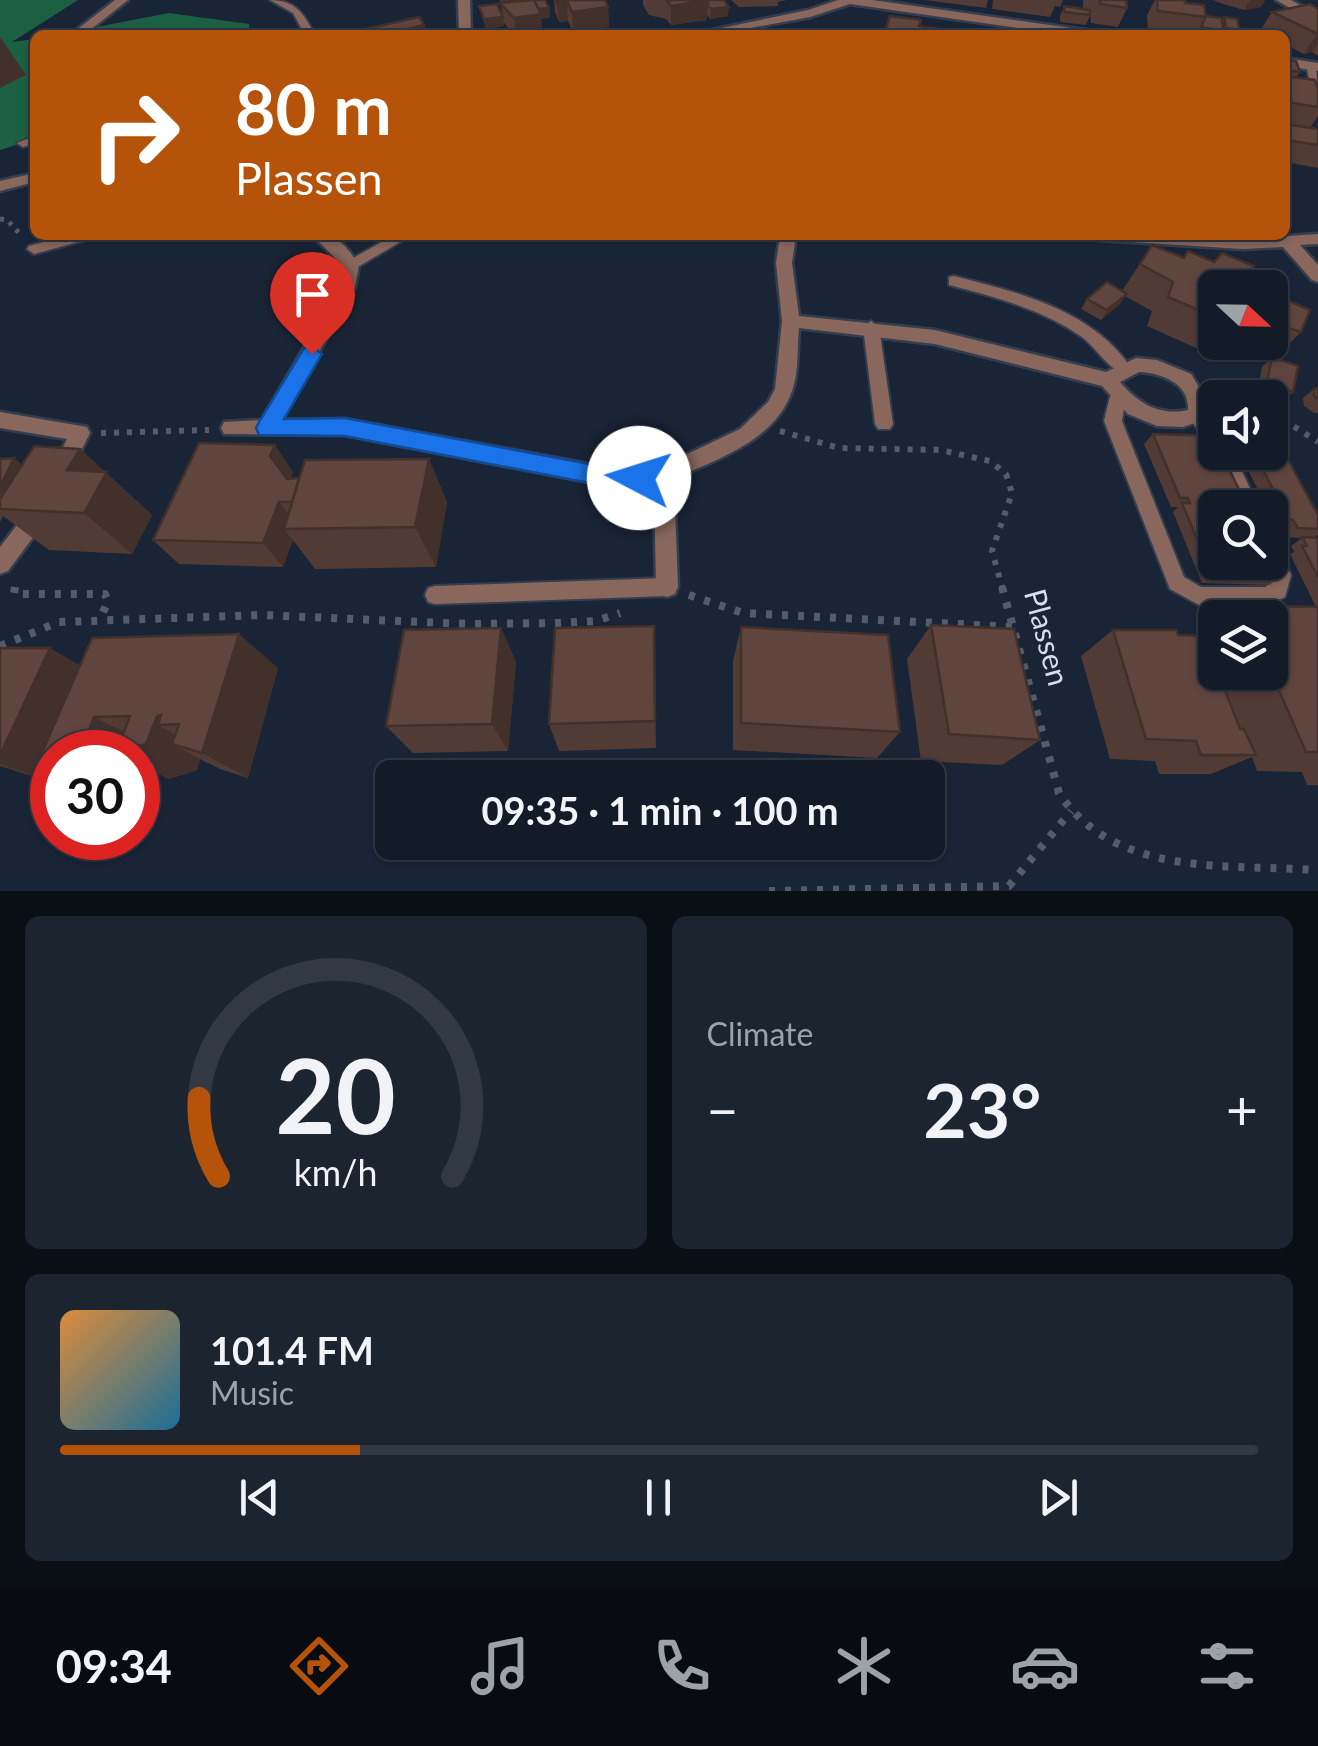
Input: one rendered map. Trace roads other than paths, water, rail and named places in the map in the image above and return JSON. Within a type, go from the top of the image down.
[{"type":"street","points":[[83,30],[122,0]]},
{"type":"street","points":[[464,0],[464,30]]},
{"type":"street","points":[[720,30],[810,13],[849,0],[1057,30]]},
{"type":"street","points":[[1282,0],[1318,20]]},
{"type":"street","points":[[0,186],[30,178]]},
{"type":"street","points":[[1179,240],[1243,244],[1318,239]]},
{"type":"street","points":[[267,428],[341,301],[351,266],[327,240]]},
{"type":"street","points":[[230,428],[345,427],[600,475],[664,475],[747,435],[784,389],[791,321],[784,263],[787,240]]},
{"type":"street","points":[[1289,243],[1318,276]]},
{"type":"street","points":[[791,321],[871,327],[1000,351],[1117,382],[1139,412],[1162,420],[1182,421],[1196,415],[1200,405],[1197,394],[1174,372],[1146,364],[1117,382]]},
{"type":"street","points":[[0,420],[80,433],[38,516],[0,564]]},
{"type":"street","points":[[664,475],[667,587]]},
{"type":"lane","points":[[276,0],[293,3],[308,30]]},
{"type":"lane","points":[[1314,66],[1318,93]]},
{"type":"lane","points":[[34,248],[67,240]]},
{"type":"lane","points":[[351,266],[396,240]]},
{"type":"lane","points":[[954,281],[1016,298],[1062,318],[1110,350],[1117,382],[1113,420],[1177,583],[1200,596],[1268,596],[1278,591],[1280,580]]},
{"type":"lane","points":[[871,327],[884,424]]},
{"type":"lane","points":[[436,595],[667,587]]}]
